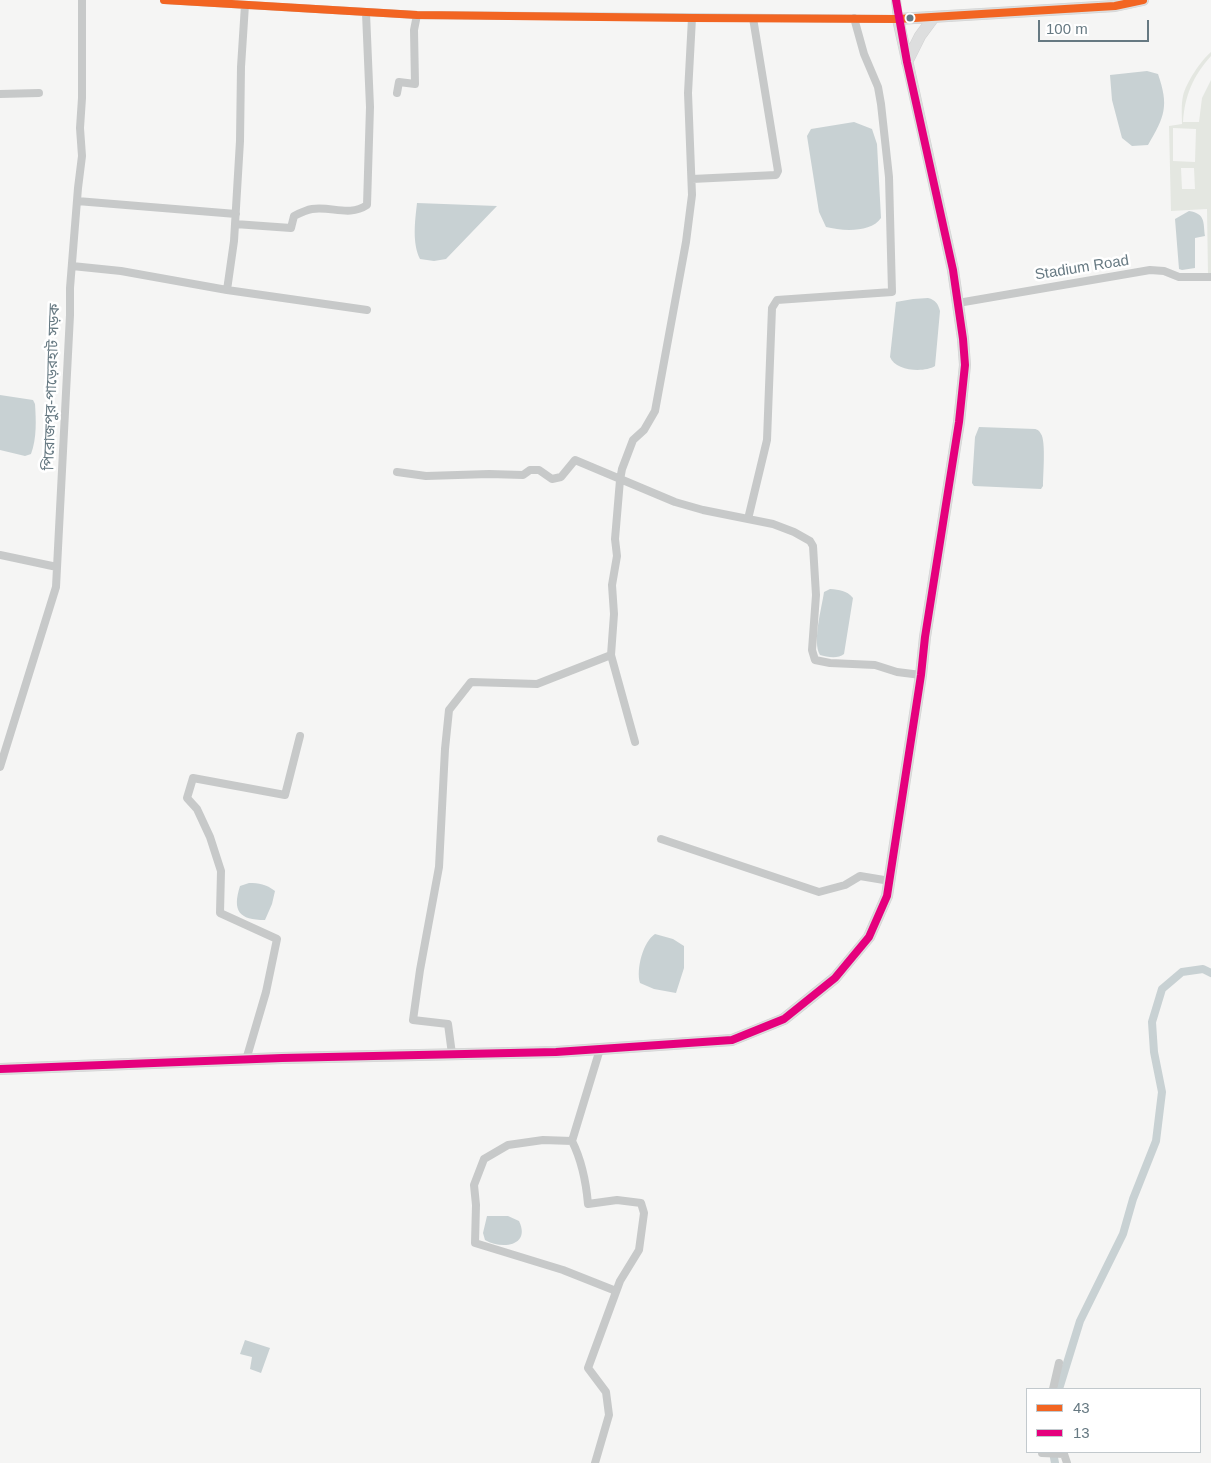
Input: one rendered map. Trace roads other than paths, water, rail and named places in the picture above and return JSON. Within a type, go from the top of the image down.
[{"type":"highway","points":[[0,1069],[556,1052],[732,1040],[784,1019],[835,978],[869,937],[888,896],[925,637],[959,422],[965,365],[953,270],[898,19],[1114,6],[1143,0]]},
{"type":"highway","points":[[907,62],[920,36],[934,17]]},
{"type":"main road","points":[[896,1],[898,19]]},
{"type":"street","name":"পিরোজপুর-পাড়েরহাট সড়ক","points":[[0,767],[56,587],[70,288],[82,156],[80,128],[82,98],[82,0]]},
{"type":"street","points":[[164,0],[245,5],[259,3],[366,13],[417,15],[898,19]]},
{"type":"street","points":[[227,290],[236,214],[245,5]]},
{"type":"street","points":[[235,224],[291,228],[294,216],[314,208],[348,212],[360,210],[367,205],[370,108],[366,13]]},
{"type":"street","points":[[397,93],[399,82],[415,84],[414,30],[417,15]]},
{"type":"street","points":[[635,742],[611,655],[614,614],[612,585],[617,556],[615,539],[620,480],[628,452],[633,440],[644,430],[655,411],[689,226],[692,179],[688,93],[692,18]]},
{"type":"street","points":[[692,179],[776,175],[778,171],[753,18]]},
{"type":"street","points":[[748,519],[767,440],[772,308],[777,300],[892,292],[889,176],[881,104],[878,87],[864,54],[854,18]]},
{"type":"street","points":[[0,94],[39,93]]},
{"type":"street","points":[[77,201],[236,214]]},
{"type":"street","points":[[72,266],[121,271],[227,290],[367,310]]},
{"type":"street","name":"Stadium Road","points":[[958,303],[1150,270],[1164,271],[1179,277],[1211,277]]},
{"type":"street","points":[[397,472],[426,476],[523,475],[530,470],[539,470],[552,479],[561,477],[575,460],[675,502],[703,510],[772,524],[794,532],[810,541],[813,546],[816,595],[812,650],[815,660],[830,663],[874,665],[897,672],[921,675]]},
{"type":"street","points":[[0,554],[57,567]]},
{"type":"street","points":[[452,1054],[448,1024],[413,1020],[439,867],[445,749],[449,710],[471,682],[537,684],[611,655]]},
{"type":"street","points":[[246,1060],[266,992],[277,939],[220,913],[221,872],[210,837],[198,809],[187,798],[192,778],[285,795],[300,736]]},
{"type":"street","points":[[661,839],[819,892],[844,884],[860,876],[890,882]]},
{"type":"street","points":[[595,1463],[608,1415],[606,1392],[588,1368],[620,1280],[639,1250],[644,1213],[641,1203],[617,1200],[588,1204],[586,1181],[579,1154],[572,1141],[600,1049]]},
{"type":"street","points":[[572,1141],[543,1140],[508,1145],[484,1160],[474,1185],[476,1205],[474,1243],[563,1270],[616,1291]]},
{"type":"street","points":[[1052,1388],[1059,1363]]},
{"type":"street","points":[[1042,1453],[1064,1454],[1066,1463]]},
{"type":"waterway","points":[[1059,1388],[1080,1321],[1123,1234],[1133,1199],[1156,1141],[1162,1092],[1154,1052],[1152,1022],[1162,989],[1182,972],[1203,969],[1211,973]]},
{"type":"waterway","points":[[1053,1453],[1055,1463]]}]
